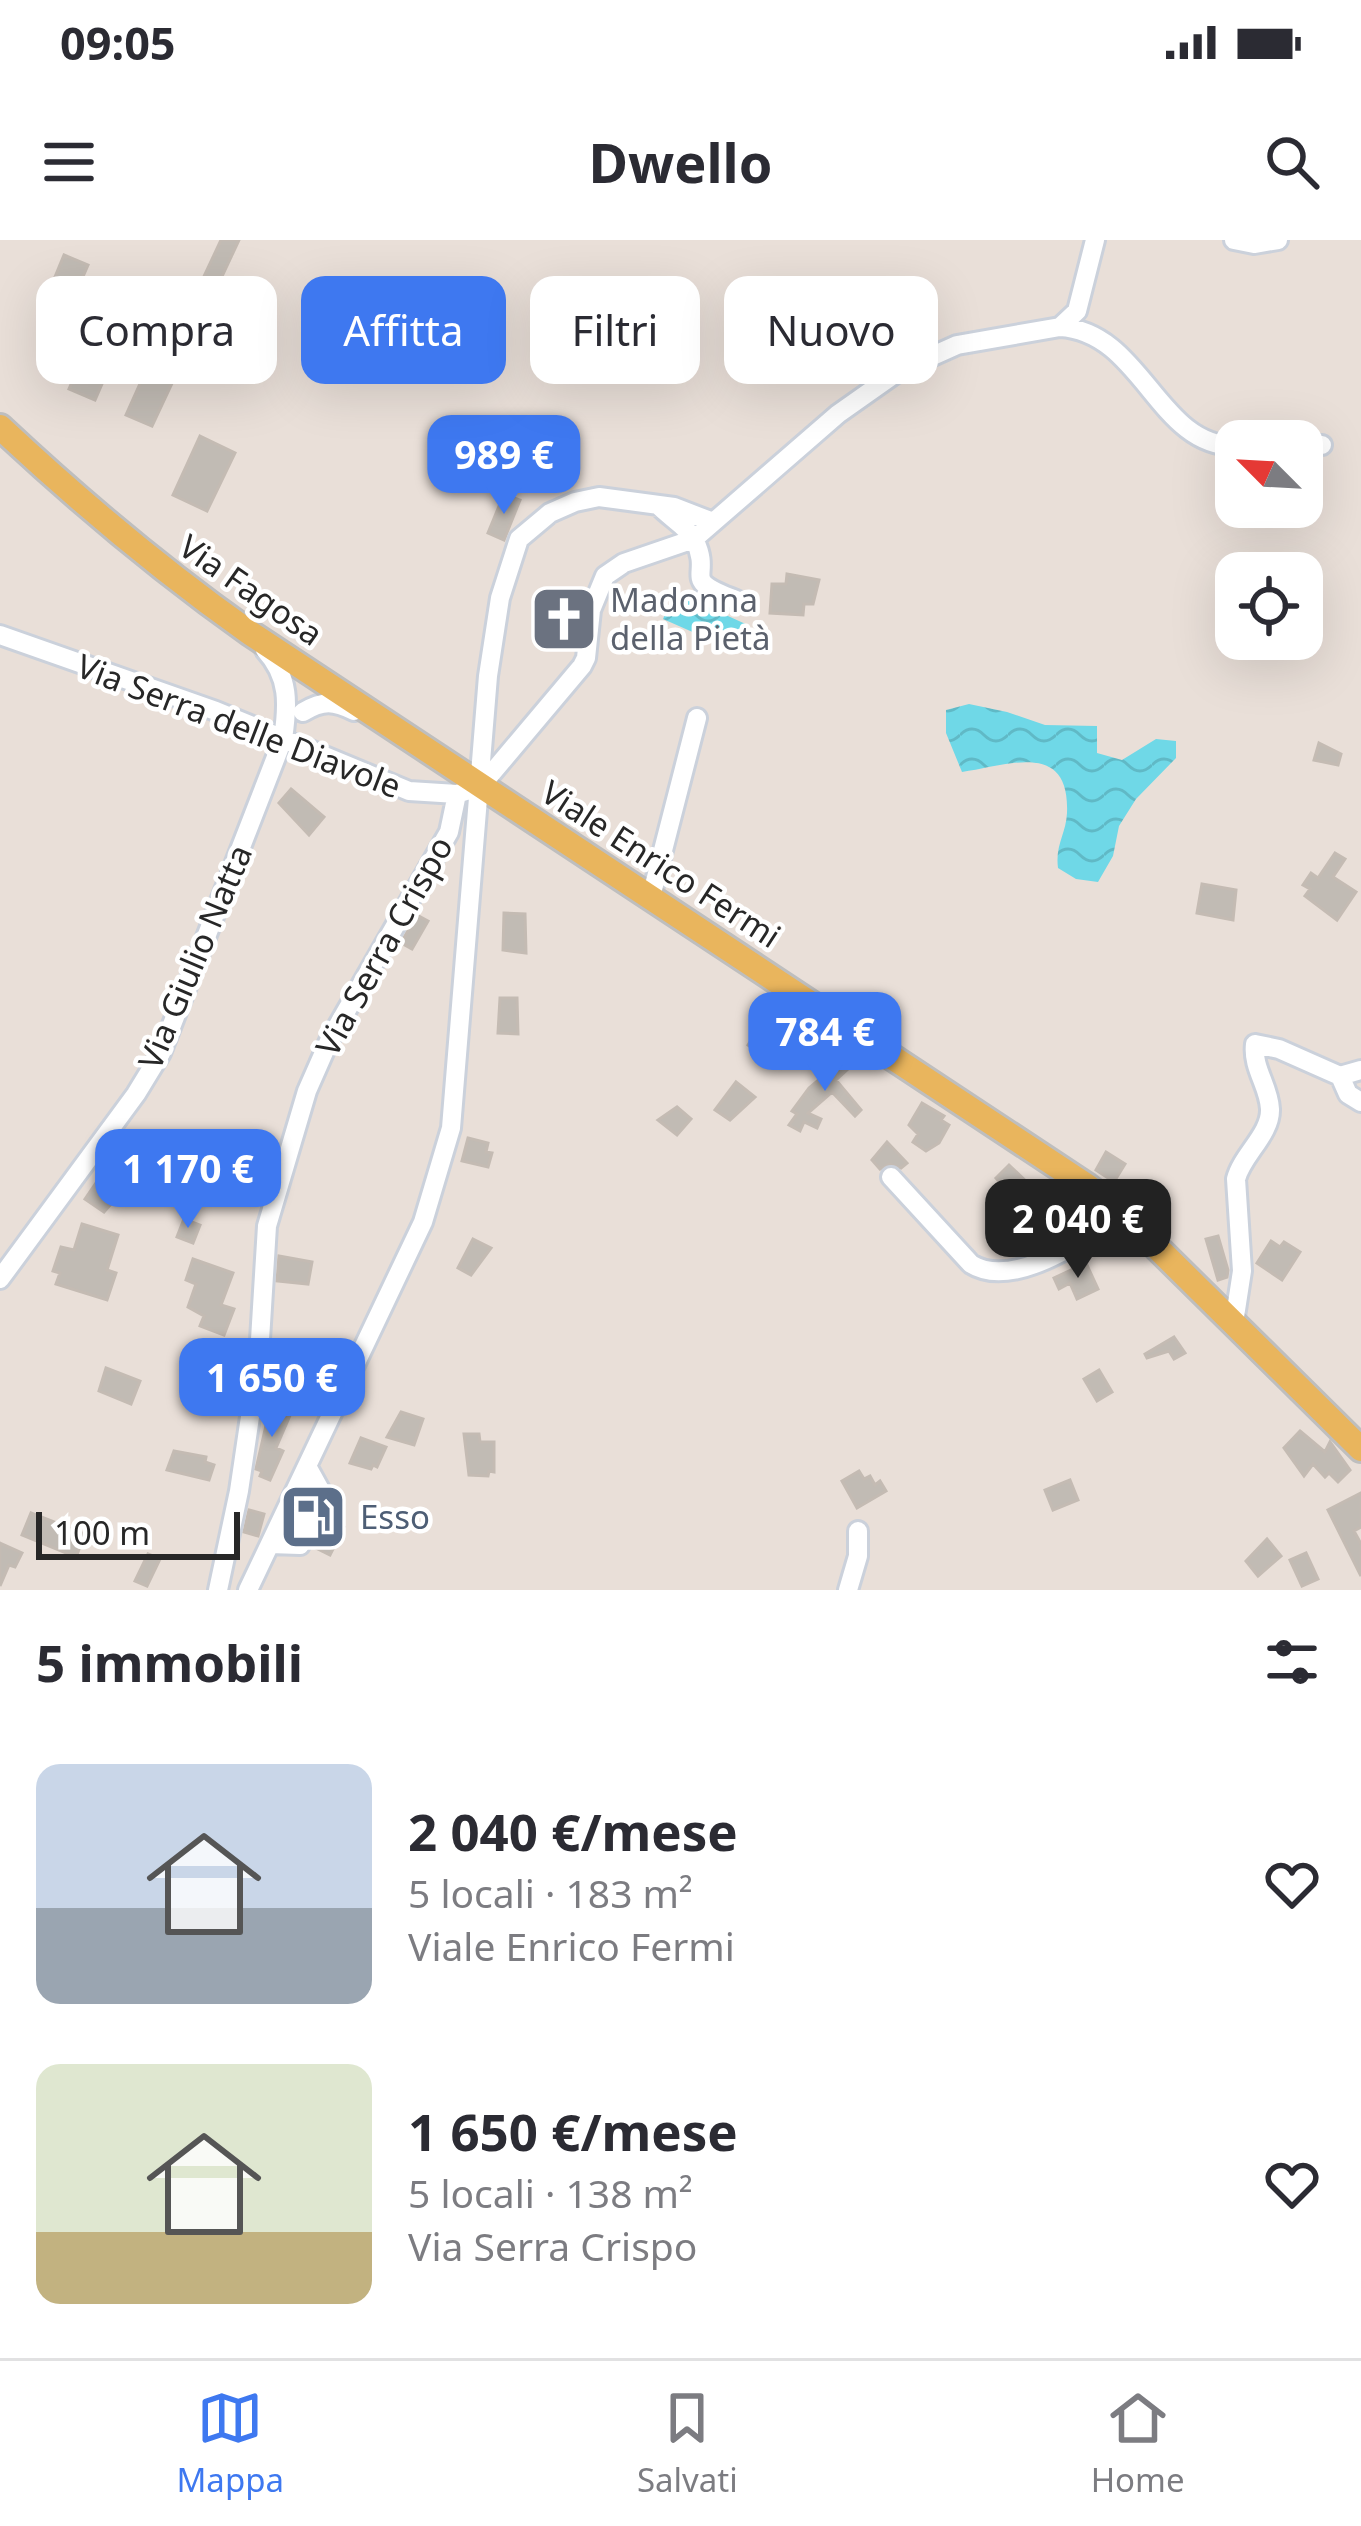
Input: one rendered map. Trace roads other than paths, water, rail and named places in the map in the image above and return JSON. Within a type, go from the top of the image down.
[{"type":"main road","name":"Via Fagosa","points":[[0,427],[148,559],[382,721],[469,790]]},
{"type":"main road","name":"Viale Enrico Fermi","points":[[469,790],[651,897],[1124,1215],[1361,1449]]},
{"type":"street","points":[[1060,327],[1077,311],[1095,240]]},
{"type":"street","points":[[1234,240],[1266,244],[1278,240]]},
{"type":"street","points":[[469,790],[586,658],[591,610],[605,576],[624,563],[694,539],[838,414],[899,371],[957,345],[1060,327],[1079,328],[1121,356],[1183,427],[1215,444]]},
{"type":"street","points":[[248,1590],[423,1222],[451,1128],[469,790],[500,598],[519,539],[550,513],[575,502],[622,498],[697,513],[713,521]]},
{"type":"street","points":[[658,506],[694,539],[698,577],[706,589],[736,600]]},
{"type":"street","points":[[250,633],[277,662],[296,708]]},
{"type":"street","name":"Via Serra delle Diavole","points":[[0,635],[284,739],[409,791],[469,790]]},
{"type":"street","points":[[296,708],[312,673]]},
{"type":"street","points":[[296,708],[336,702],[382,721]]},
{"type":"street","name":"Via Giulio Natta","points":[[0,1279],[161,1053],[296,708]]},
{"type":"street","points":[[651,897],[697,718]]},
{"type":"street","name":"Via Serra Crispo","points":[[218,1590],[259,1356],[267,1226],[308,1091],[329,1041],[469,790]]},
{"type":"street","points":[[1234,1323],[1242,1271],[1236,1179],[1268,1120],[1270,1107],[1253,1060],[1255,1044],[1279,1049],[1340,1076],[1361,1070]]},
{"type":"street","points":[[1340,1076],[1348,1094],[1361,1102]]},
{"type":"street","points":[[891,1178],[982,1271],[1028,1267],[1124,1215]]},
{"type":"street","points":[[848,1590],[858,1556],[858,1531]]},
{"type":"water","points":[[675,592],[750,626],[738,652],[663,619]]},
{"type":"water","points":[[969,704],[1045,725],[1097,726],[1097,753],[1122,760],[1156,739],[1176,741],[1176,758],[1136,799],[1119,826],[1113,856],[1098,882],[1076,879],[1058,868],[1067,813],[1065,790],[1047,766],[1016,763],[962,772],[946,733],[946,710]]},
{"type":"place","name":"Madonna della Pietà","points":[[564,619]]},
{"type":"place","name":"Esso","points":[[313,1517]]}]
